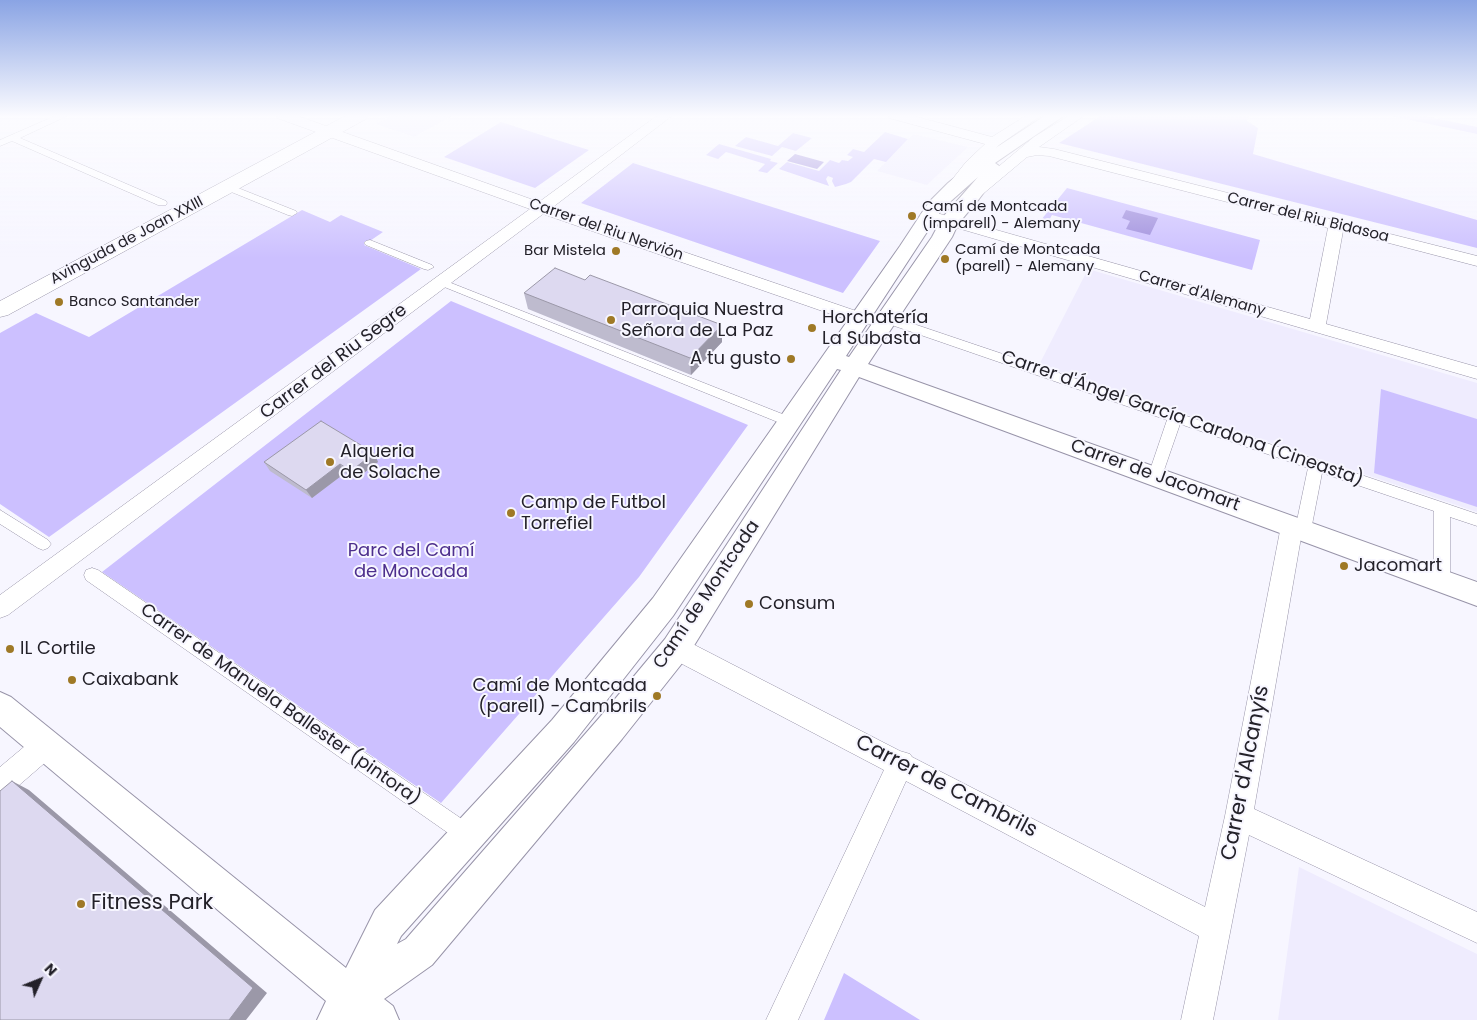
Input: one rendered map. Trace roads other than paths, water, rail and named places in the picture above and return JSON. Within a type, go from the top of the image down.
[{"type":"main road","name":"Avinguda de Joan XXIII","points":[[85,243],[239,163]]},
{"type":"main road","name":"Avinguda de Joan XXIII","points":[[0,310],[228,187],[267,163]]},
{"type":"street","points":[[69,163],[162,203]]},
{"type":"street","name":"Carrer del Riu Nervión","points":[[426,163],[541,208],[878,319]]},
{"type":"street","name":"Carrer del Riu Segre","points":[[0,608],[603,163]]},
{"type":"street","name":"Camí de Montcada","points":[[356,1013],[388,923],[563,731],[663,607],[790,422],[844,363],[942,237],[938,218],[993,163]]},
{"type":"street","name":"Carrer del Riu Bidasoa","points":[[1090,163],[1477,261]]},
{"type":"street","points":[[228,187],[292,213]]},
{"type":"street","name":"Carrer d'Alemany","points":[[938,218],[1477,373]]},
{"type":"street","points":[[1318,327],[1336,226]]},
{"type":"street","points":[[370,243],[428,267]]},
{"type":"street","points":[[441,282],[790,422]]},
{"type":"street","name":"Carrer d'Ángel García Cardona (Cineasta)","points":[[878,319],[1175,417],[1477,520]]},
{"type":"street","name":"Camí de Montcada","points":[[356,1013],[419,952],[611,728],[676,648],[844,363]]},
{"type":"street","name":"Carrer de Jacomart","points":[[844,363],[1477,594]]},
{"type":"street","points":[[1155,476],[1175,417]]},
{"type":"street","name":"Carrer d'Alcanyís","points":[[1197,1020],[1298,528],[1316,465]]},
{"type":"street","points":[[1442,508],[1442,581]]},
{"type":"street","points":[[0,516],[42,544]]},
{"type":"street","name":"Carrer de Manuela Ballester (pintora)","points":[[92,576],[468,835]]},
{"type":"street","name":"Carrer de Cambrils","points":[[676,648],[901,763],[1215,928]]},
{"type":"street","points":[[0,707],[356,1013]]},
{"type":"street","points":[[0,784],[46,745]]},
{"type":"street","points":[[782,1020],[901,763]]},
{"type":"street","points":[[1239,816],[1477,928]]},
{"type":"place","name":"Camí de Montcada (imparell) - Alemany","points":[[912,216]]},
{"type":"place","name":"Bar Mistela","points":[[616,251]]},
{"type":"place","name":"Camí de Montcada (parell) - Alemany","points":[[945,259]]},
{"type":"place","name":"Banco Santander","points":[[59,302]]},
{"type":"place","name":"Parroquia Nuestra Señora de La Paz","points":[[611,320]]},
{"type":"place","name":"Horchatería La Subasta","points":[[812,328]]},
{"type":"place","name":"A tu gusto","points":[[791,359]]},
{"type":"place","name":"Alqueria de Solache","points":[[330,462]]},
{"type":"place","name":"Camp de Futbol Torrefiel","points":[[511,513]]},
{"type":"place","name":"Jacomart","points":[[1344,566]]},
{"type":"place","name":"Consum","points":[[749,604]]},
{"type":"place","name":"IL Cortile","points":[[10,649]]},
{"type":"place","name":"Caixabank","points":[[72,680]]},
{"type":"place","name":"Camí de Montcada (parell) - Cambrils","points":[[657,696]]},
{"type":"place","name":"Fitness Park","points":[[81,904]]},
{"type":"park label","name":"Parc del Camí de Moncada","points":[[411,561]]}]
